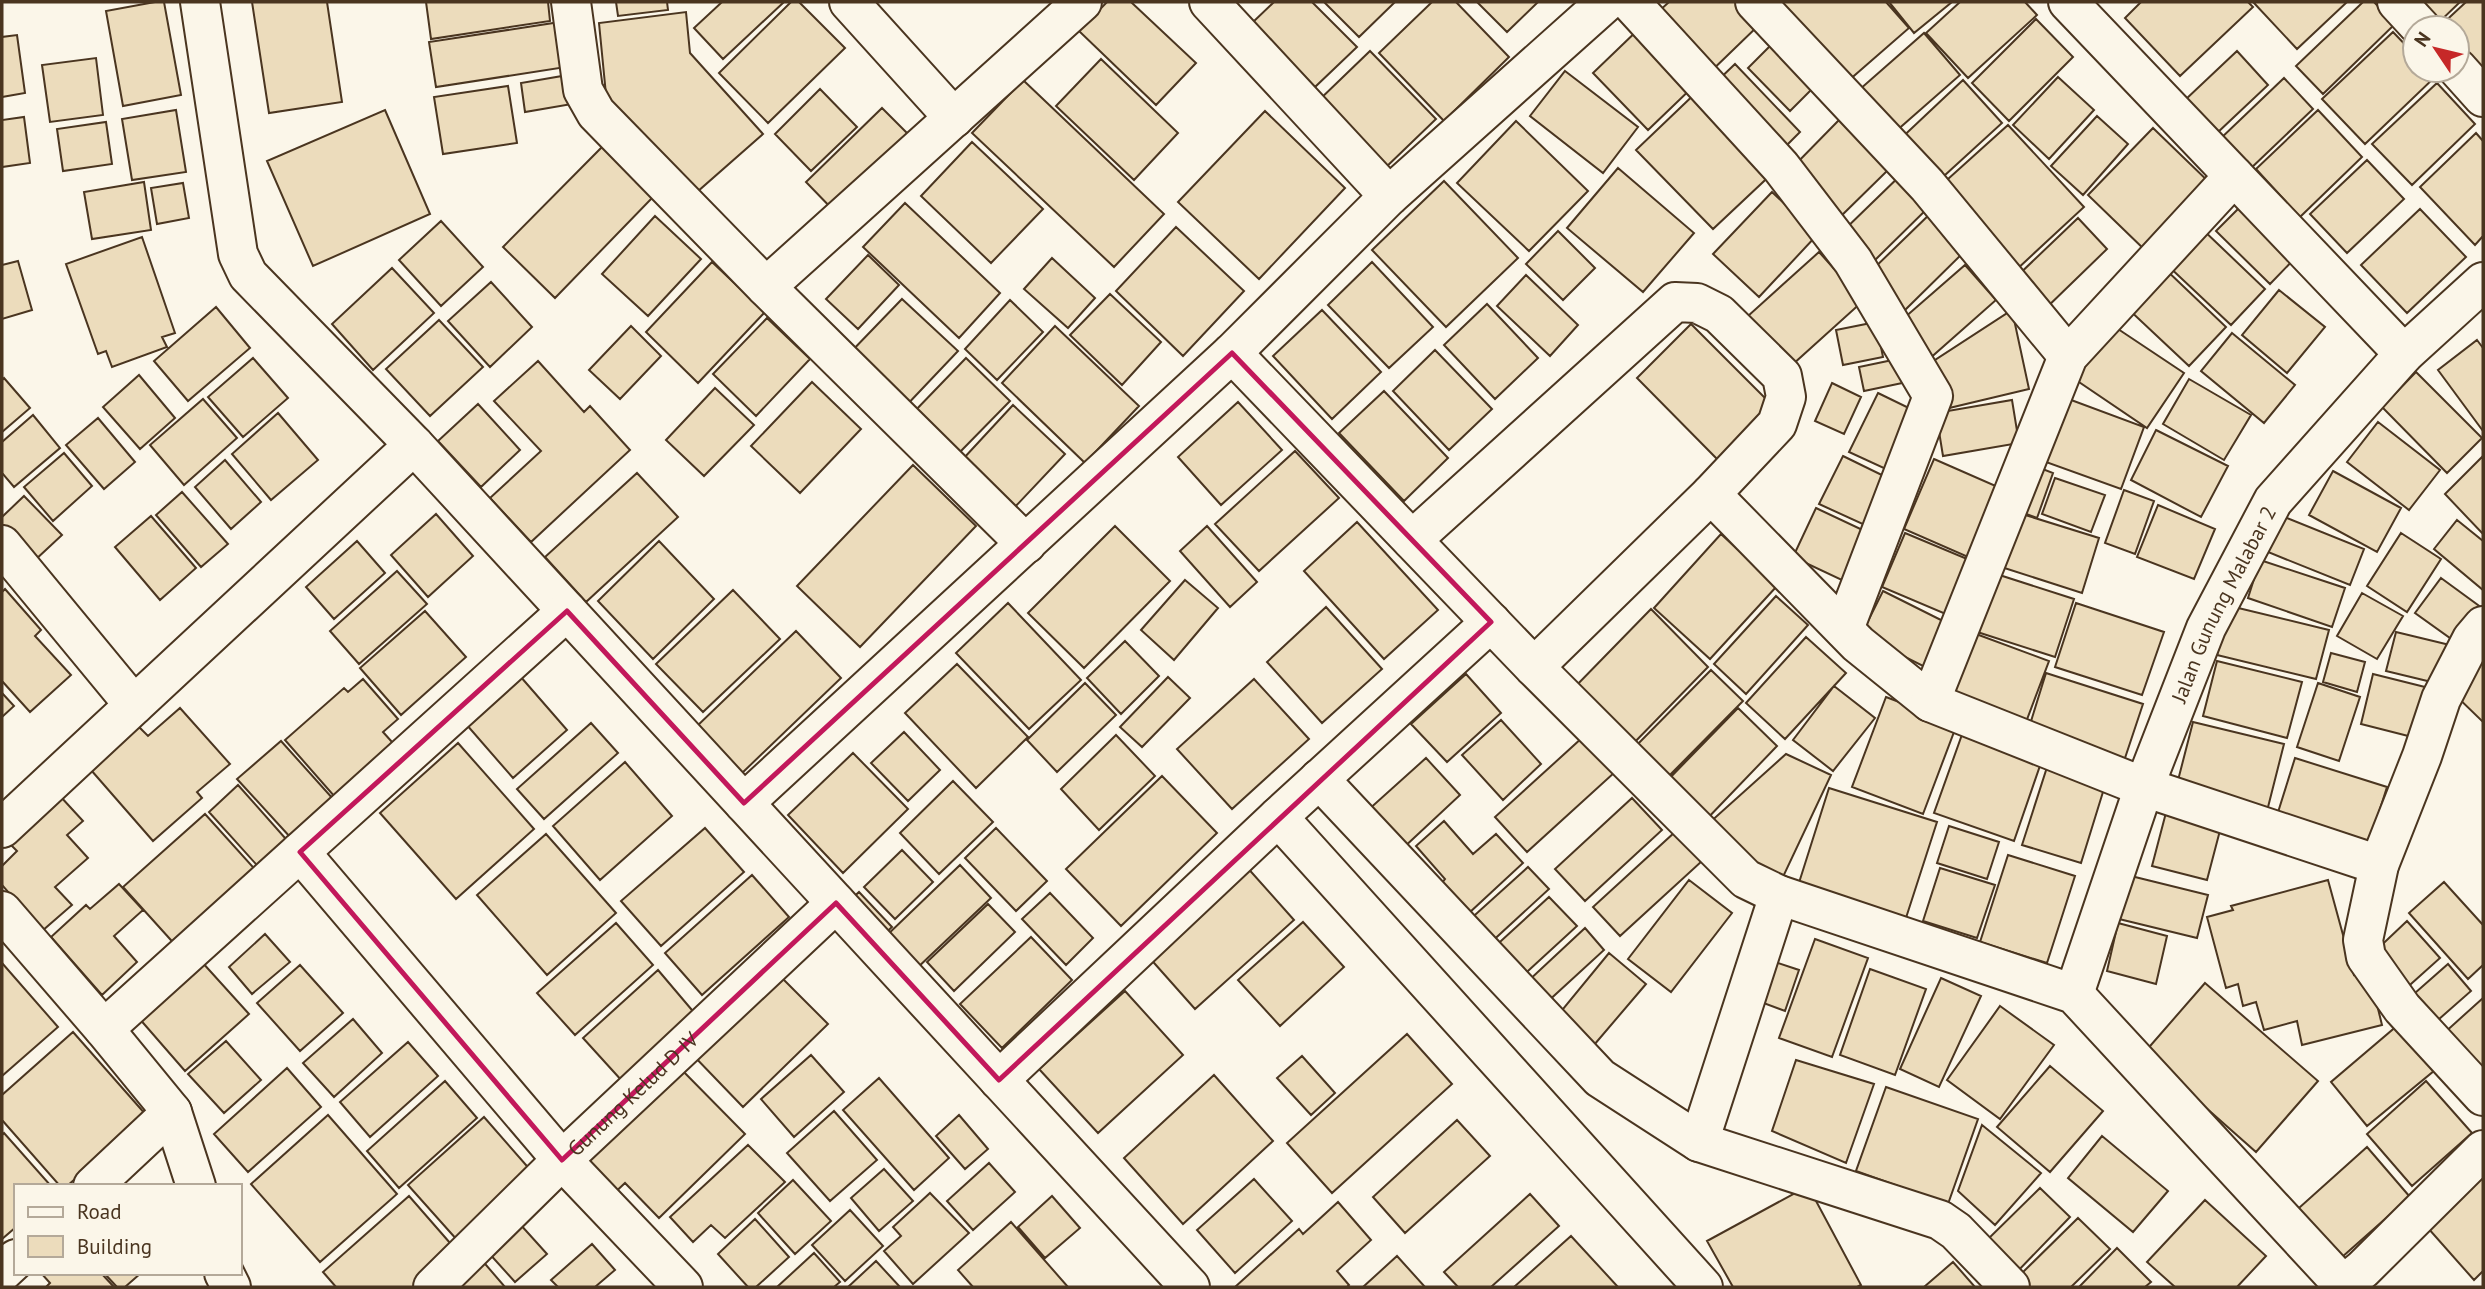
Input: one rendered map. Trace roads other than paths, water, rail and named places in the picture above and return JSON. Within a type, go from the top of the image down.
[{"type":"street","points":[[200,2],[238,254],[248,275],[414,445],[1190,1287]]},
{"type":"street","points":[[571,2],[583,90],[596,113],[766,287],[1026,544]]},
{"type":"street","points":[[849,2],[954,118]]},
{"type":"street","points":[[766,287],[1082,2]]},
{"type":"street","points":[[1209,2],[1389,196]]},
{"type":"street","points":[[744,803],[1232,353],[1389,196],[1606,2]]},
{"type":"street","points":[[1630,2],[1781,167],[1853,261],[1933,396],[1844,629]]},
{"type":"street","points":[[1755,2],[1927,185],[2068,356]]},
{"type":"street","points":[[2073,3],[2404,354]]},
{"type":"street","points":[[2471,84],[2483,97]]},
{"type":"street","points":[[1930,702],[2068,356],[2234,176]]},
{"type":"street","name":"Jalan Gunung Malabar 2","points":[[2074,994],[2144,788],[2206,628],[2273,501],[2404,354],[2483,282]]},
{"type":"street","points":[[1412,540],[1675,302],[1697,303],[1719,314],[1782,376],[1786,397],[1777,424],[1711,494],[1534,667]]},
{"type":"street","points":[[1232,353],[1534,667],[1746,879],[1779,895],[2074,994],[2343,1287],[2483,1150]]},
{"type":"street","points":[[2,828],[414,445]]},
{"type":"street","points":[[1711,494],[1858,644],[1930,702],[2144,788],[2379,865]]},
{"type":"street","points":[[2,545],[134,705]]},
{"type":"street","points":[[104,1029],[567,611]]},
{"type":"street","points":[[999,1080],[1278,817],[1491,622]]},
{"type":"street","points":[[2483,626],[2472,639],[2441,699],[2423,756],[2379,865],[2363,940],[2366,957],[2402,1008],[2483,1096]]},
{"type":"street","points":[[1319,779],[1600,1078],[1699,1142],[1940,1220],[1956,1231],[2010,1287]]},
{"type":"street","points":[[1278,817],[1703,1287]]},
{"type":"street","points":[[300,852],[562,1160],[683,1287]]},
{"type":"street","points":[[1699,1142],[1779,895]]},
{"type":"street","name":"Gunung Kelud D IV","points":[[433,1287],[562,1160],[836,903]]},
{"type":"street","points":[[2,911],[172,1112],[195,1184]]},
{"type":"street","points":[[95,1184],[172,1112]]}]
